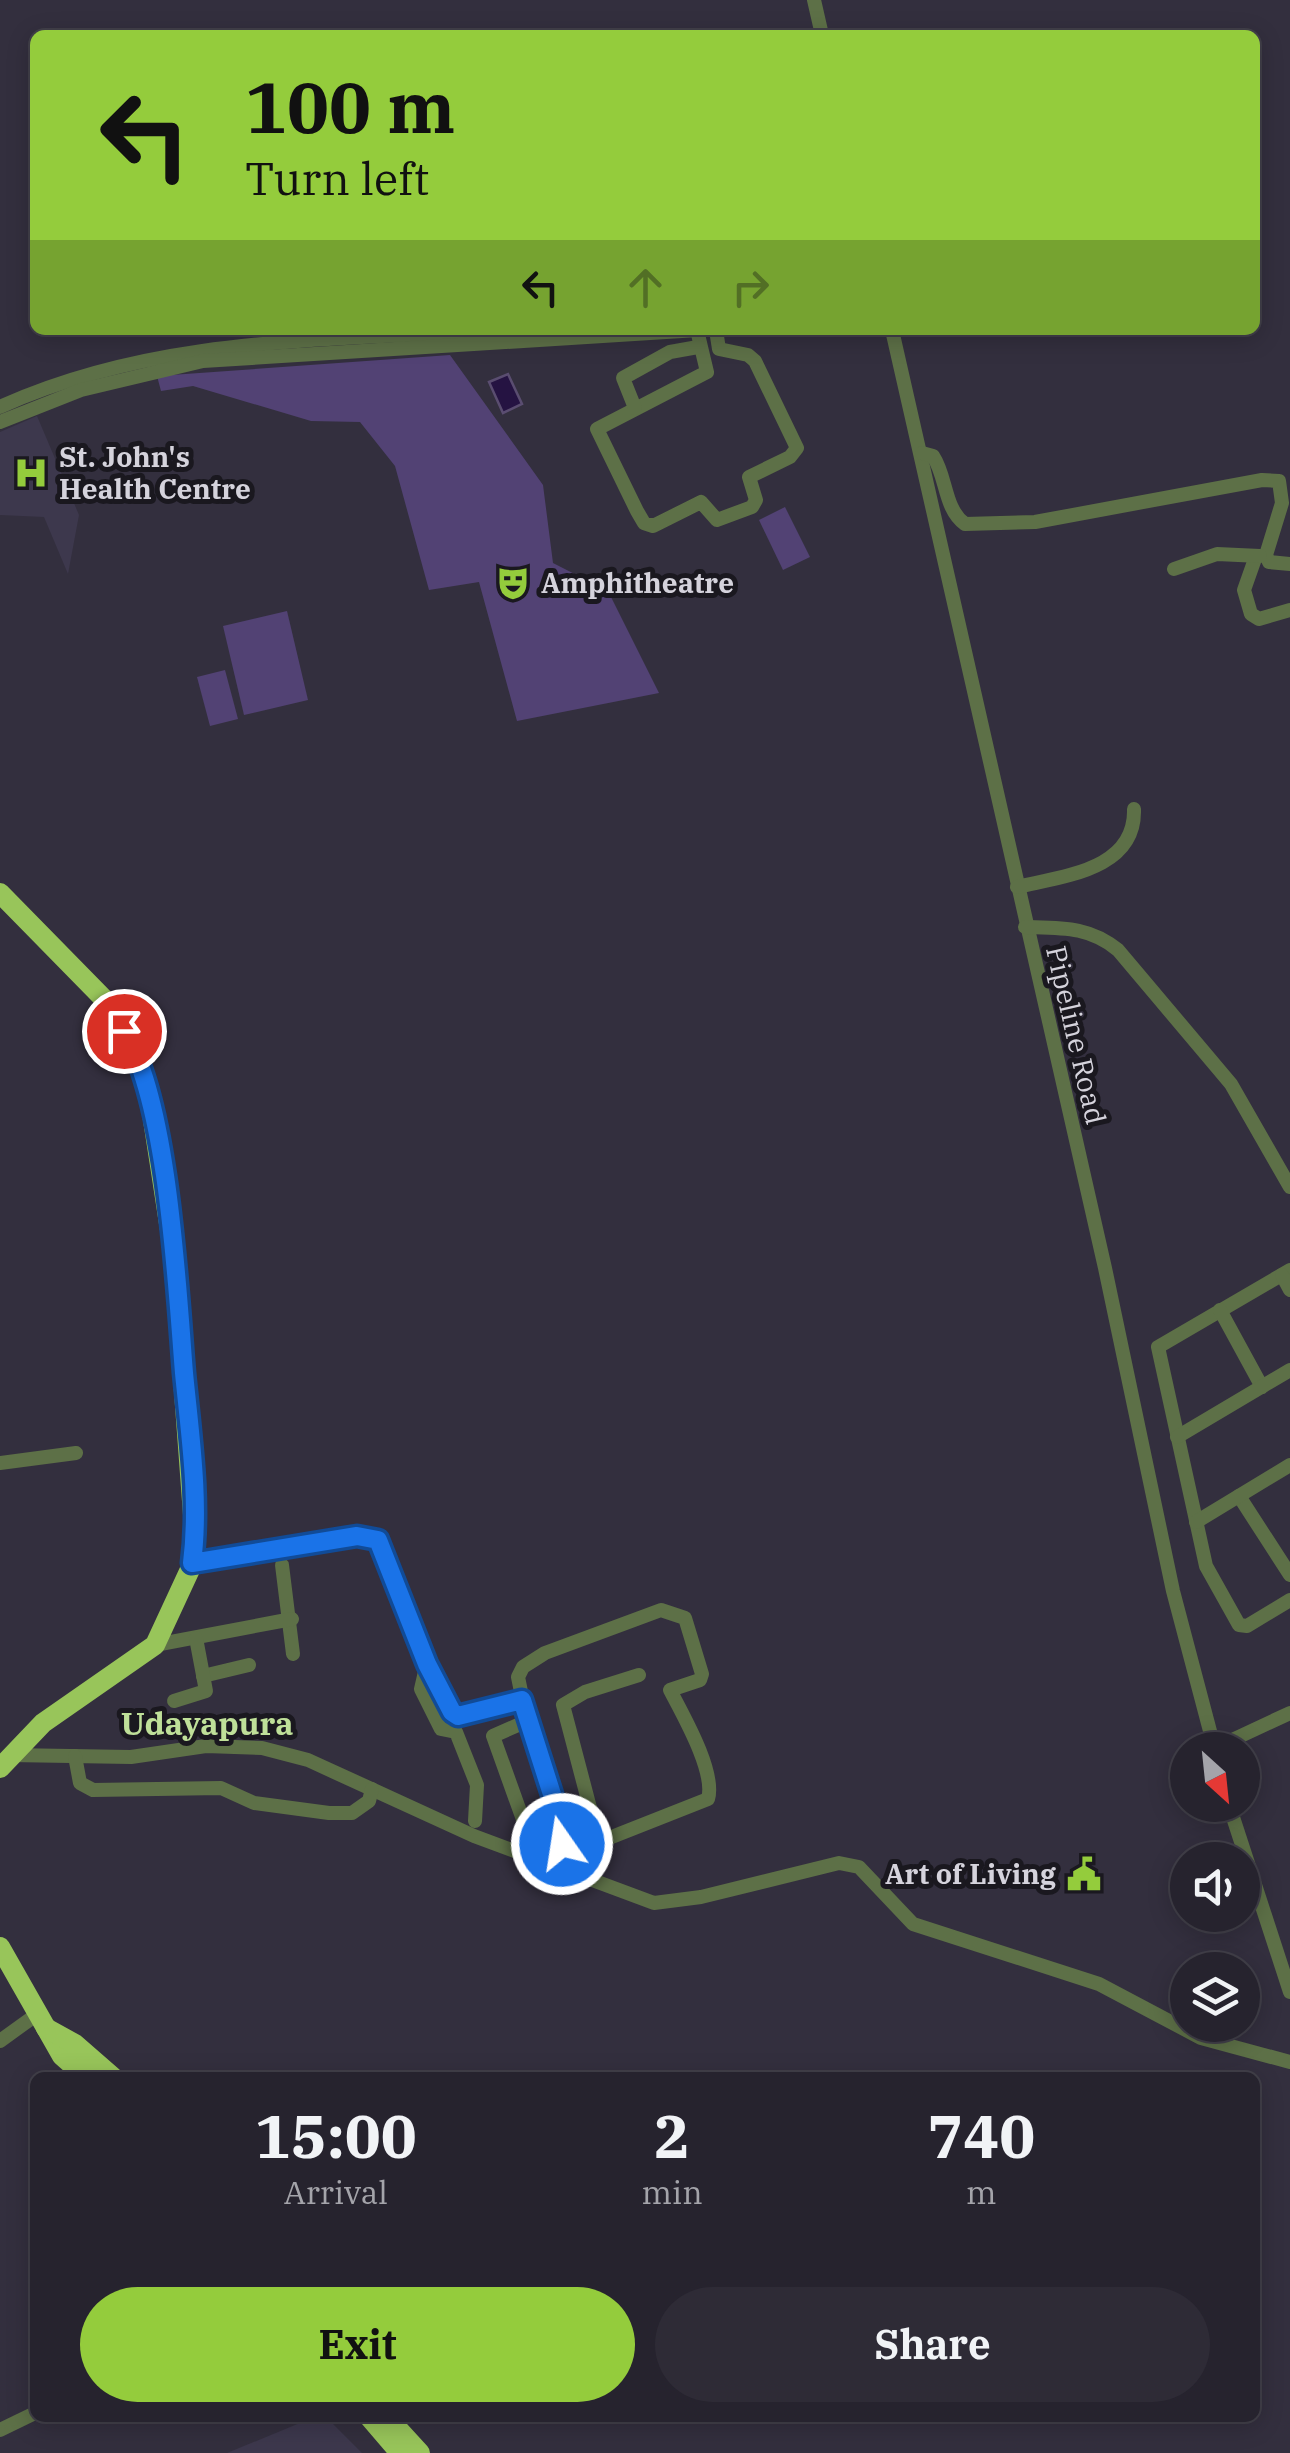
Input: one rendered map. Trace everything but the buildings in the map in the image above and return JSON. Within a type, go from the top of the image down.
[{"type":"highway","points":[[0,893],[103,998],[131,1043],[149,1094],[174,1256],[192,1454],[192,1563],[155,1645],[42,1724],[5,1762]]},
{"type":"highway","points":[[2,1955],[62,2056],[81,2072]]},
{"type":"highway","points":[[40,2021],[107,2072]]},
{"type":"highway","points":[[373,2422],[400,2453]]},
{"type":"highway","points":[[392,2422],[420,2453]]},
{"type":"street","points":[[814,0],[821,30]]},
{"type":"street","points":[[0,422],[133,369],[207,348],[420,335]]},
{"type":"street","points":[[0,408],[56,382],[133,369],[620,335]]},
{"type":"street","points":[[698,335],[707,372],[597,429],[644,523],[652,526],[701,502],[717,520],[752,507],[756,500],[749,477],[790,457],[796,448],[796,440],[754,360],[719,349],[717,335]]},
{"type":"street","name":"Pipeline Road","points":[[893,335],[1105,1268],[1173,1591],[1210,1732]]},
{"type":"street","points":[[635,408],[623,378],[670,352],[698,347]]},
{"type":"street","points":[[922,453],[933,456],[942,470],[956,518],[964,524],[1035,522],[1262,480],[1279,481],[1282,503],[1244,590],[1251,614],[1258,619],[1290,610]]},
{"type":"street","points":[[1174,569],[1217,554],[1261,556],[1269,562],[1290,564]]},
{"type":"street","points":[[1017,888],[1078,874],[1114,855],[1130,839],[1134,809]]},
{"type":"street","points":[[1026,927],[1078,928],[1102,936],[1118,950],[1232,1084],[1290,1187]]},
{"type":"street","points":[[1290,1290],[1286,1273],[1158,1348],[1206,1566],[1239,1626],[1252,1623],[1290,1600]]},
{"type":"street","points":[[1220,1310],[1262,1386]]},
{"type":"street","points":[[1177,1438],[1290,1370]]},
{"type":"street","points":[[0,1463],[76,1453]]},
{"type":"street","points":[[1196,1522],[1290,1465]]},
{"type":"street","points":[[1239,1496],[1290,1575]]},
{"type":"street","points":[[192,1563],[370,1535],[388,1557],[427,1664],[458,1716],[522,1700]]},
{"type":"street","points":[[282,1565],[292,1620],[293,1654]]},
{"type":"street","points":[[527,1721],[497,1733],[493,1744],[526,1828],[564,1832],[599,1842],[708,1800],[711,1790],[701,1758],[670,1690],[700,1680],[702,1674],[685,1618],[660,1610],[545,1653],[523,1667],[518,1677],[527,1721],[564,1832],[557,1868]]},
{"type":"street","points":[[155,1645],[292,1620]]},
{"type":"street","points":[[174,1701],[202,1696],[206,1691],[196,1638]]},
{"type":"street","points":[[427,1664],[422,1690],[441,1729],[456,1732],[477,1785],[474,1821]]},
{"type":"street","points":[[203,1676],[249,1665]]},
{"type":"street","points":[[588,1879],[599,1842],[563,1705],[586,1692],[639,1675]]},
{"type":"street","points":[[1250,1732],[1290,1713]]},
{"type":"street","points":[[5,1762],[75,1756],[131,1757],[206,1746],[262,1748],[308,1760],[557,1868],[654,1903],[701,1897],[840,1863],[859,1867],[913,1924],[1099,1984],[1201,2038],[1290,2062]]},
{"type":"street","points":[[75,1756],[80,1784],[92,1790],[221,1788],[254,1803],[352,1813],[369,1801],[372,1789]]},
{"type":"street","points":[[1235,1822],[1290,1991]]},
{"type":"street","points":[[0,2041],[40,2021]]},
{"type":"street","points":[[0,2430],[30,2415]]},
{"type":"shaded area","points":[[450,355],[543,485],[553,563],[608,591],[659,693],[517,721],[479,582],[429,590],[395,466],[360,422],[311,421],[193,386],[161,391],[157,376]]},
{"type":"shaded area","points":[[508,374],[522,404],[503,413],[489,382]]},
{"type":"shaded area","name":"St. John's Health Centre","points":[[37,416],[79,515],[68,574],[44,517],[0,515],[0,432]]},
{"type":"shaded area","points":[[785,507],[810,557],[783,570],[759,520]]},
{"type":"shaded area","points":[[287,611],[308,700],[244,715],[223,626]]},
{"type":"shaded area","points":[[225,670],[238,719],[210,726],[197,677]]},
{"type":"shaded area","points":[[302,2422],[331,2422],[362,2453],[227,2453]]},
{"type":"place","name":"St. John's Health Centre","points":[[31,473]]},
{"type":"place","name":"Amphitheatre","points":[[513,583]]},
{"type":"place","name":"Art of Living","points":[[1084,1874]]},
{"type":"district","name":"Udayapura","points":[[207,1724]]},
{"type":"route","points":[[124,1031],[149,1094],[174,1256],[192,1454],[192,1563],[357,1536],[370,1535],[378,1540],[388,1557],[427,1664],[452,1712],[458,1716],[522,1700],[564,1832],[562,1844]]}]
